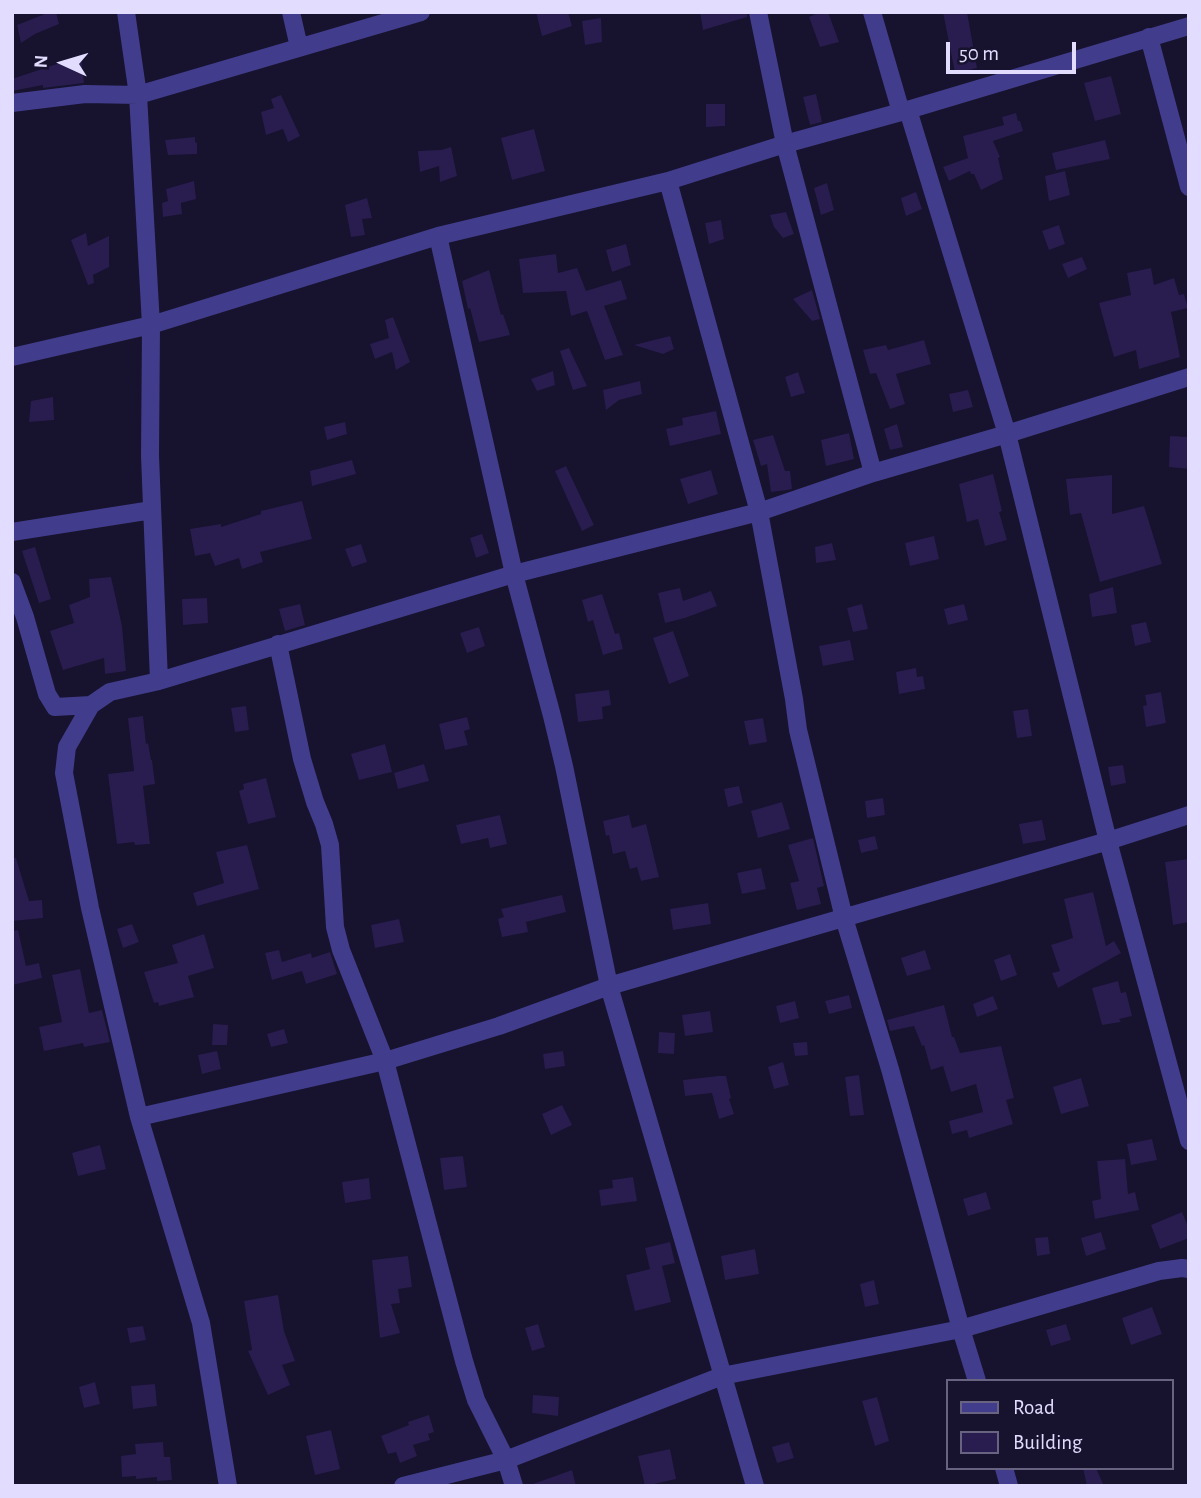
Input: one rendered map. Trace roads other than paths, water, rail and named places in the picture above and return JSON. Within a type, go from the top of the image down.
[{"type":"street","points":[[126,12],[138,95],[151,325],[150,456],[159,681]]},
{"type":"street","points":[[291,12],[299,47]]},
{"type":"street","points":[[12,103],[85,94],[138,95],[421,12]]},
{"type":"street","points":[[758,12],[785,144],[873,472]]},
{"type":"street","points":[[872,12],[1007,434],[1108,841],[1189,1141]]},
{"type":"street","points":[[12,357],[151,325],[438,236],[668,181],[785,144],[1189,26]]},
{"type":"street","points":[[1149,37],[1189,187]]},
{"type":"street","points":[[668,181],[759,512],[798,730],[844,918],[893,1082],[975,1379]]},
{"type":"street","points":[[438,236],[514,574],[564,766],[609,986],[755,1486]]},
{"type":"street","points":[[228,1486],[201,1323],[139,1117],[90,908],[64,773],[66,747],[90,705],[110,692],[159,681],[514,574],[759,512],[873,472],[1007,434],[1189,377]]},
{"type":"street","points":[[12,532],[152,510]]},
{"type":"street","points":[[12,582],[47,694],[55,706],[90,705]]},
{"type":"street","points":[[278,644],[302,759],[330,845],[335,928],[341,950],[385,1061],[476,1400],[506,1460],[514,1486]]},
{"type":"street","points":[[139,1117],[385,1061],[499,1026],[609,986],[1189,815]]},
{"type":"street","points":[[403,1486],[506,1460],[722,1376],[961,1329],[1159,1271],[1189,1269]]}]
